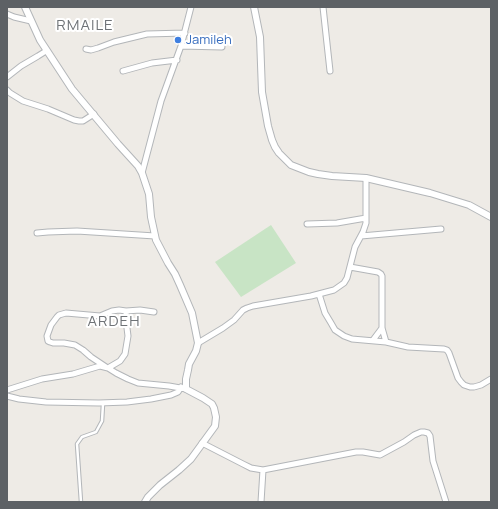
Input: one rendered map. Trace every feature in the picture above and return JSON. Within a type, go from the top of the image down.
[{"type":"street","points":[[7,396],[30,401],[103,403],[127,402],[164,396],[178,392],[184,388],[189,364],[196,351],[198,343],[195,325],[190,309],[175,274],[155,236],[148,194],[142,173],[138,166],[77,96],[46,51],[30,21],[25,7]]},
{"type":"street","points":[[142,173],[160,101],[177,60],[191,7]]},
{"type":"street","points":[[254,7],[260,37],[264,108],[269,132],[275,148],[291,165],[309,172],[325,175],[366,178],[430,193],[469,205],[491,217]]},
{"type":"street","points":[[323,7],[330,71]]},
{"type":"street","points":[[7,14],[30,21]]},
{"type":"street","points":[[86,49],[91,50],[114,42],[147,34],[185,33]]},
{"type":"street","points":[[181,46],[222,47]]},
{"type":"street","points":[[7,77],[21,66],[46,51]]},
{"type":"street","points":[[123,71],[152,63],[177,60]]},
{"type":"street","points":[[7,90],[23,101],[48,109],[74,120],[83,121],[94,114]]},
{"type":"street","points":[[198,343],[223,328],[247,308],[334,290],[344,283],[347,278],[353,253],[365,227],[366,178]]},
{"type":"street","points":[[306,224],[337,223],[366,218]]},
{"type":"street","points":[[361,236],[441,229]]},
{"type":"street","points":[[37,233],[77,231],[155,236]]},
{"type":"street","points":[[350,267],[378,272],[382,276],[382,328],[386,342]]},
{"type":"street","points":[[318,294],[325,313],[335,330],[339,333],[352,339],[373,340],[408,347],[446,349],[461,382],[470,387],[481,385],[491,379]]},
{"type":"street","points":[[145,502],[160,485],[185,465],[211,433],[216,421],[214,408],[209,402],[184,388],[138,383],[128,379],[91,357],[80,348],[68,343],[50,342],[47,339],[47,336],[53,321],[62,314],[97,316],[119,310],[154,312]]},
{"type":"street","points":[[7,390],[47,377],[74,374],[97,367],[107,367],[120,361],[125,354],[128,336],[126,328],[126,311]]},
{"type":"street","points":[[373,340],[382,328]]},
{"type":"street","points":[[202,443],[251,468],[263,470],[356,452],[380,455],[414,435],[424,432],[428,433],[430,436],[433,461],[446,502]]},
{"type":"street","points":[[261,502],[263,470]]},
{"type":"lane","points":[[82,502],[77,444],[82,437],[96,432],[102,421],[103,403]]},
{"type":"green space","points":[[271,225],[296,263],[241,297],[215,262]]},
{"type":"place","name":"Jamileh","points":[[178,40]]},
{"type":"district","name":"RMAILE","points":[[85,26]]},
{"type":"district","name":"ARDEH","points":[[114,322]]}]
